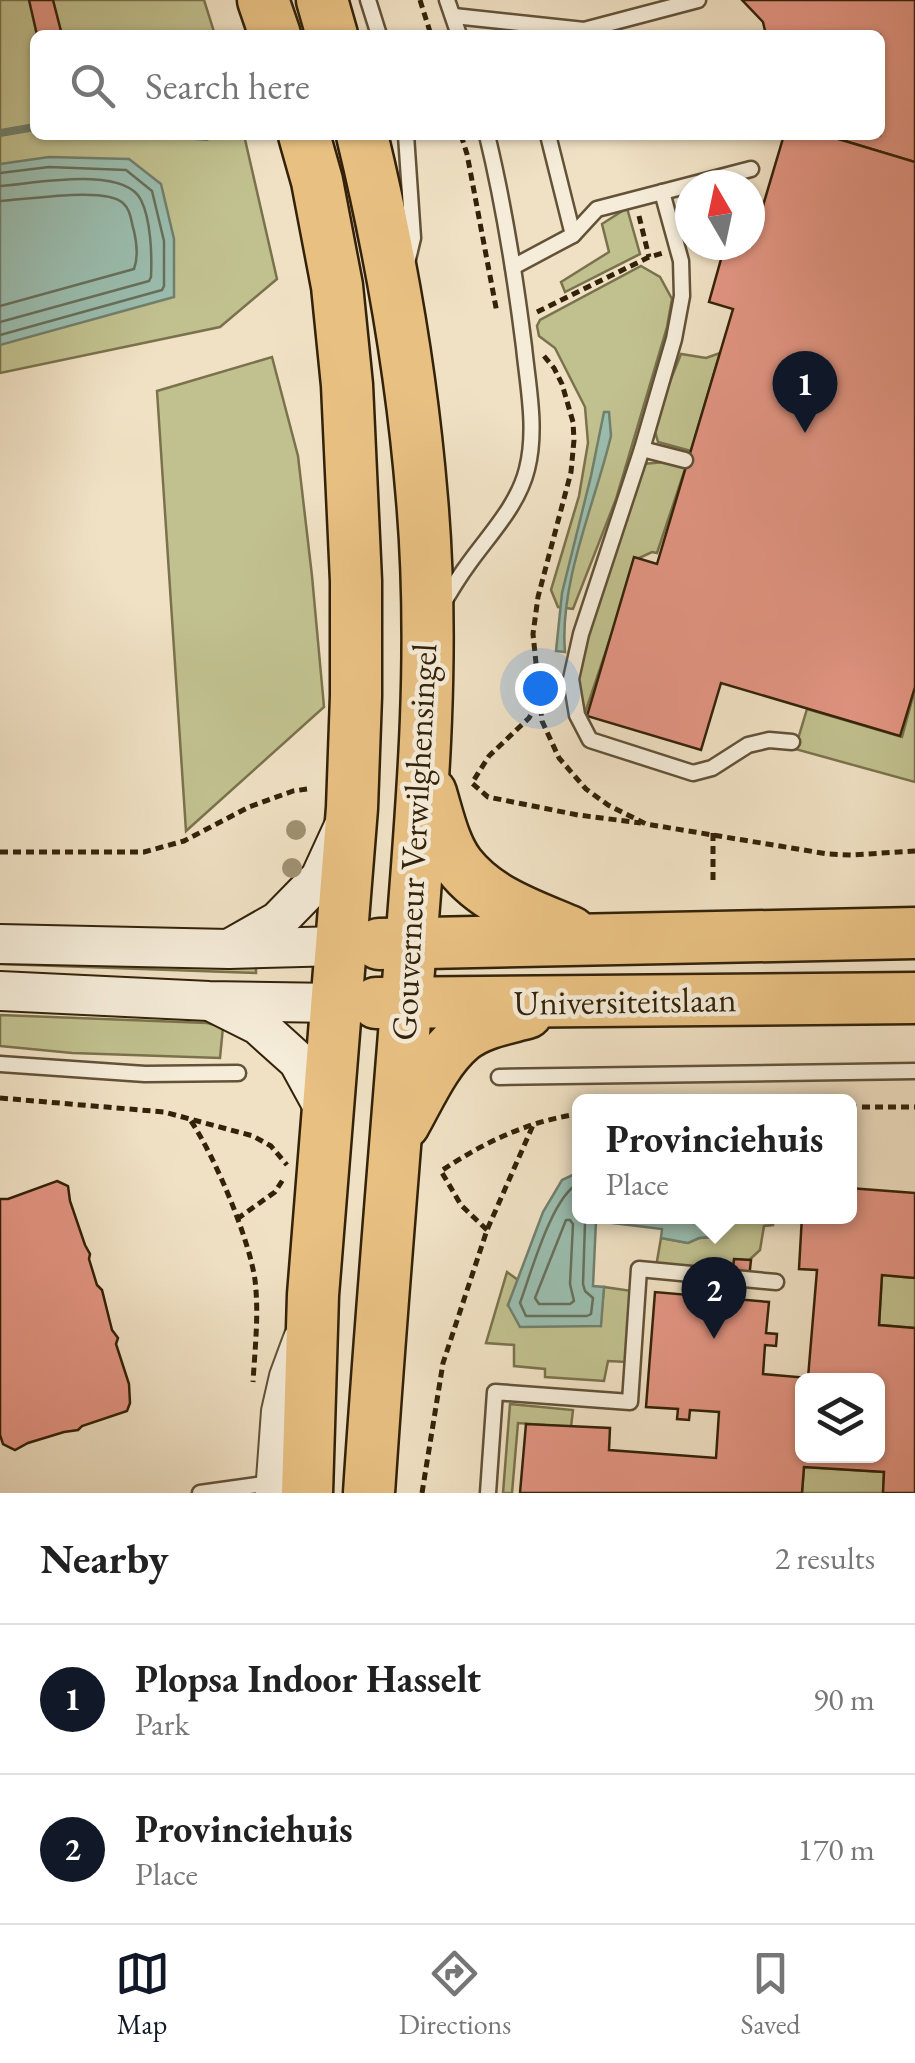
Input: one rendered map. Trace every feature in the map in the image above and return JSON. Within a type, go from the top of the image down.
[{"type":"highway","points":[[263,0],[273,30]]},
{"type":"highway","points":[[322,0],[331,30]]},
{"type":"highway","name":"Gouverneur Verwilghensingel","points":[[283,1490],[314,1295],[352,808],[356,696],[356,581],[337,286],[305,140]]},
{"type":"highway","name":"Gouverneur Verwilghensingel","points":[[363,140],[384,226],[408,367],[423,502],[427,632],[425,773],[369,1493]]},
{"type":"highway","points":[[425,773],[458,863],[486,893],[590,939]]},
{"type":"highway","name":"Universiteitslaan","points":[[340,946],[915,932]]},
{"type":"highway","name":"Universiteitslaan","points":[[336,1003],[915,998]]},
{"type":"highway","points":[[395,1142],[442,1060],[462,1038],[487,1024],[570,1002]]},
{"type":"main road","points":[[229,950],[278,920],[320,878],[352,808]]},
{"type":"main road","points":[[0,944],[229,950],[340,946]]},
{"type":"main road","points":[[0,991],[336,1003]]},
{"type":"main road","points":[[210,1001],[258,1025],[298,1062],[327,1114]]},
{"type":"lane","points":[[368,0],[377,30]]},
{"type":"lane","points":[[447,0],[458,30]]},
{"type":"lane","points":[[454,16],[522,29],[584,30],[698,0]]},
{"type":"lane","points":[[398,299],[414,238],[406,140]]},
{"type":"lane","points":[[427,632],[464,570],[503,518],[527,470],[532,413],[505,213],[488,140]]},
{"type":"lane","points":[[549,140],[573,234]]},
{"type":"lane","points":[[513,267],[573,234],[597,209],[675,189]]},
{"type":"lane","points":[[662,192],[675,239]]},
{"type":"lane","points":[[682,260],[682,296],[674,339],[580,634],[571,679],[577,714],[590,740],[694,774],[748,746],[769,740],[792,742]]},
{"type":"lane","points":[[642,448],[685,460]]},
{"type":"lane","points":[[0,1064],[145,1074],[238,1073]]},
{"type":"lane","name":"Universiteitslaan","points":[[499,1077],[915,1070]]},
{"type":"lane","points":[[488,1493],[495,1392],[630,1402],[639,1270],[776,1282]]},
{"type":"lane","points":[[200,1493],[283,1490]]},
{"type":"path","points":[[420,0],[429,30]]},
{"type":"path","points":[[635,198],[649,257]]},
{"type":"path","points":[[520,320],[649,257],[675,251]]},
{"type":"path","points":[[646,824],[608,806],[573,776],[550,740],[538,702],[529,718],[489,756],[472,783],[488,797],[578,816],[714,833],[804,852],[851,855],[915,851]]},
{"type":"path","points":[[0,852],[144,852],[184,842],[249,808],[307,789]]},
{"type":"path","points":[[713,880],[714,833]]},
{"type":"path","points":[[0,1098],[164,1112],[253,1136],[271,1146],[290,1168],[275,1192],[236,1219]]},
{"type":"path","points":[[857,1107],[915,1106]]},
{"type":"path","points":[[487,1230],[461,1205],[441,1171],[534,1122],[572,1115]]},
{"type":"path","points":[[189,1119],[214,1162],[254,1278],[253,1385]]},
{"type":"path","points":[[422,1493],[443,1363],[487,1230],[534,1122]]},
{"type":"green space","points":[[0,0],[204,0],[213,30],[30,30],[30,140],[245,140],[277,279],[220,327],[0,373]]},
{"type":"green space","points":[[627,208],[640,254],[565,292],[561,282],[609,252],[602,224]]},
{"type":"green space","points":[[641,266],[660,277],[672,299],[667,327],[616,499],[573,609],[558,607],[551,590],[579,496],[588,443],[585,407],[555,348],[539,336],[537,326],[540,320]]},
{"type":"green space","points":[[720,353],[691,451],[658,442],[653,424],[681,354],[706,358]]},
{"type":"green space","points":[[272,357],[298,456],[324,707],[186,831],[157,391]]},
{"type":"green space","points":[[665,462],[686,466],[657,553],[637,559],[584,716],[575,674],[643,464]]},
{"type":"green space","points":[[915,689],[915,782],[795,749],[807,709],[902,737]]},
{"type":"green space","points":[[0,955],[256,960],[256,973],[0,964]]},
{"type":"green space","points":[[0,1015],[207,1023],[223,1027],[220,1058],[72,1053],[0,1046]]},
{"type":"green space","points":[[773,1224],[764,1226],[760,1250],[734,1274],[656,1267],[661,1238],[688,1243],[731,1226]]},
{"type":"green space","points":[[507,1272],[518,1280],[508,1305],[600,1326],[604,1287],[632,1291],[627,1362],[608,1361],[604,1381],[545,1377],[545,1369],[514,1366],[514,1345],[486,1343]]},
{"type":"green space","points":[[882,1275],[915,1278],[915,1328],[879,1325]]},
{"type":"green space","points":[[510,1404],[573,1410],[571,1427],[518,1423],[512,1493],[503,1493]]},
{"type":"green space","points":[[804,1467],[884,1472],[883,1493],[802,1493]]},
{"type":"water","points":[[49,157],[129,159],[161,184],[174,239],[174,297],[0,345],[0,164]]},
{"type":"water","points":[[604,412],[609,412],[611,436],[567,599],[565,652],[556,651],[562,593]]},
{"type":"water","points":[[572,1175],[572,1224],[596,1224],[593,1286],[604,1287],[601,1326],[520,1327],[508,1305],[543,1212],[562,1180]]},
{"type":"water","points":[[621,1224],[731,1224],[711,1237],[688,1243],[661,1238],[662,1229]]},
{"type":"building","points":[[29,0],[53,0],[61,30],[36,30]]},
{"type":"building","points":[[742,0],[915,0],[915,162],[842,140],[885,140],[885,30],[765,30],[763,22]]},
{"type":"building","points":[[783,140],[842,140],[915,162],[915,687],[900,736],[721,683],[701,750],[587,716],[634,557],[657,564],[733,309],[709,302],[721,260],[765,260],[765,199]]},
{"type":"building","points":[[57,1181],[68,1186],[97,1285],[118,1338],[116,1344],[129,1384],[130,1403],[127,1411],[15,1450],[3,1444],[0,1435],[0,1199]]},
{"type":"building","points":[[857,1189],[915,1193],[915,1278],[882,1275],[879,1325],[915,1328],[915,1493],[883,1493],[884,1472],[804,1467],[802,1493],[520,1493],[526,1424],[610,1428],[609,1450],[716,1458],[719,1412],[690,1410],[689,1420],[677,1419],[678,1409],[646,1407],[655,1292],[769,1302],[766,1333],[777,1334],[776,1346],[765,1345],[763,1374],[795,1377],[795,1463],[885,1463],[885,1373],[808,1373],[817,1270],[799,1269],[802,1224],[857,1224]]},
{"type":"building","points":[[734,1259],[751,1260],[749,1278],[732,1277]]},
{"type":"waterway","points":[[0,133],[30,128]]},
{"type":"place","name":"Plopsa Indoor Hasselt","points":[[805,433]]},
{"type":"place","name":"Provinciehuis","points":[[714,1339]]}]
